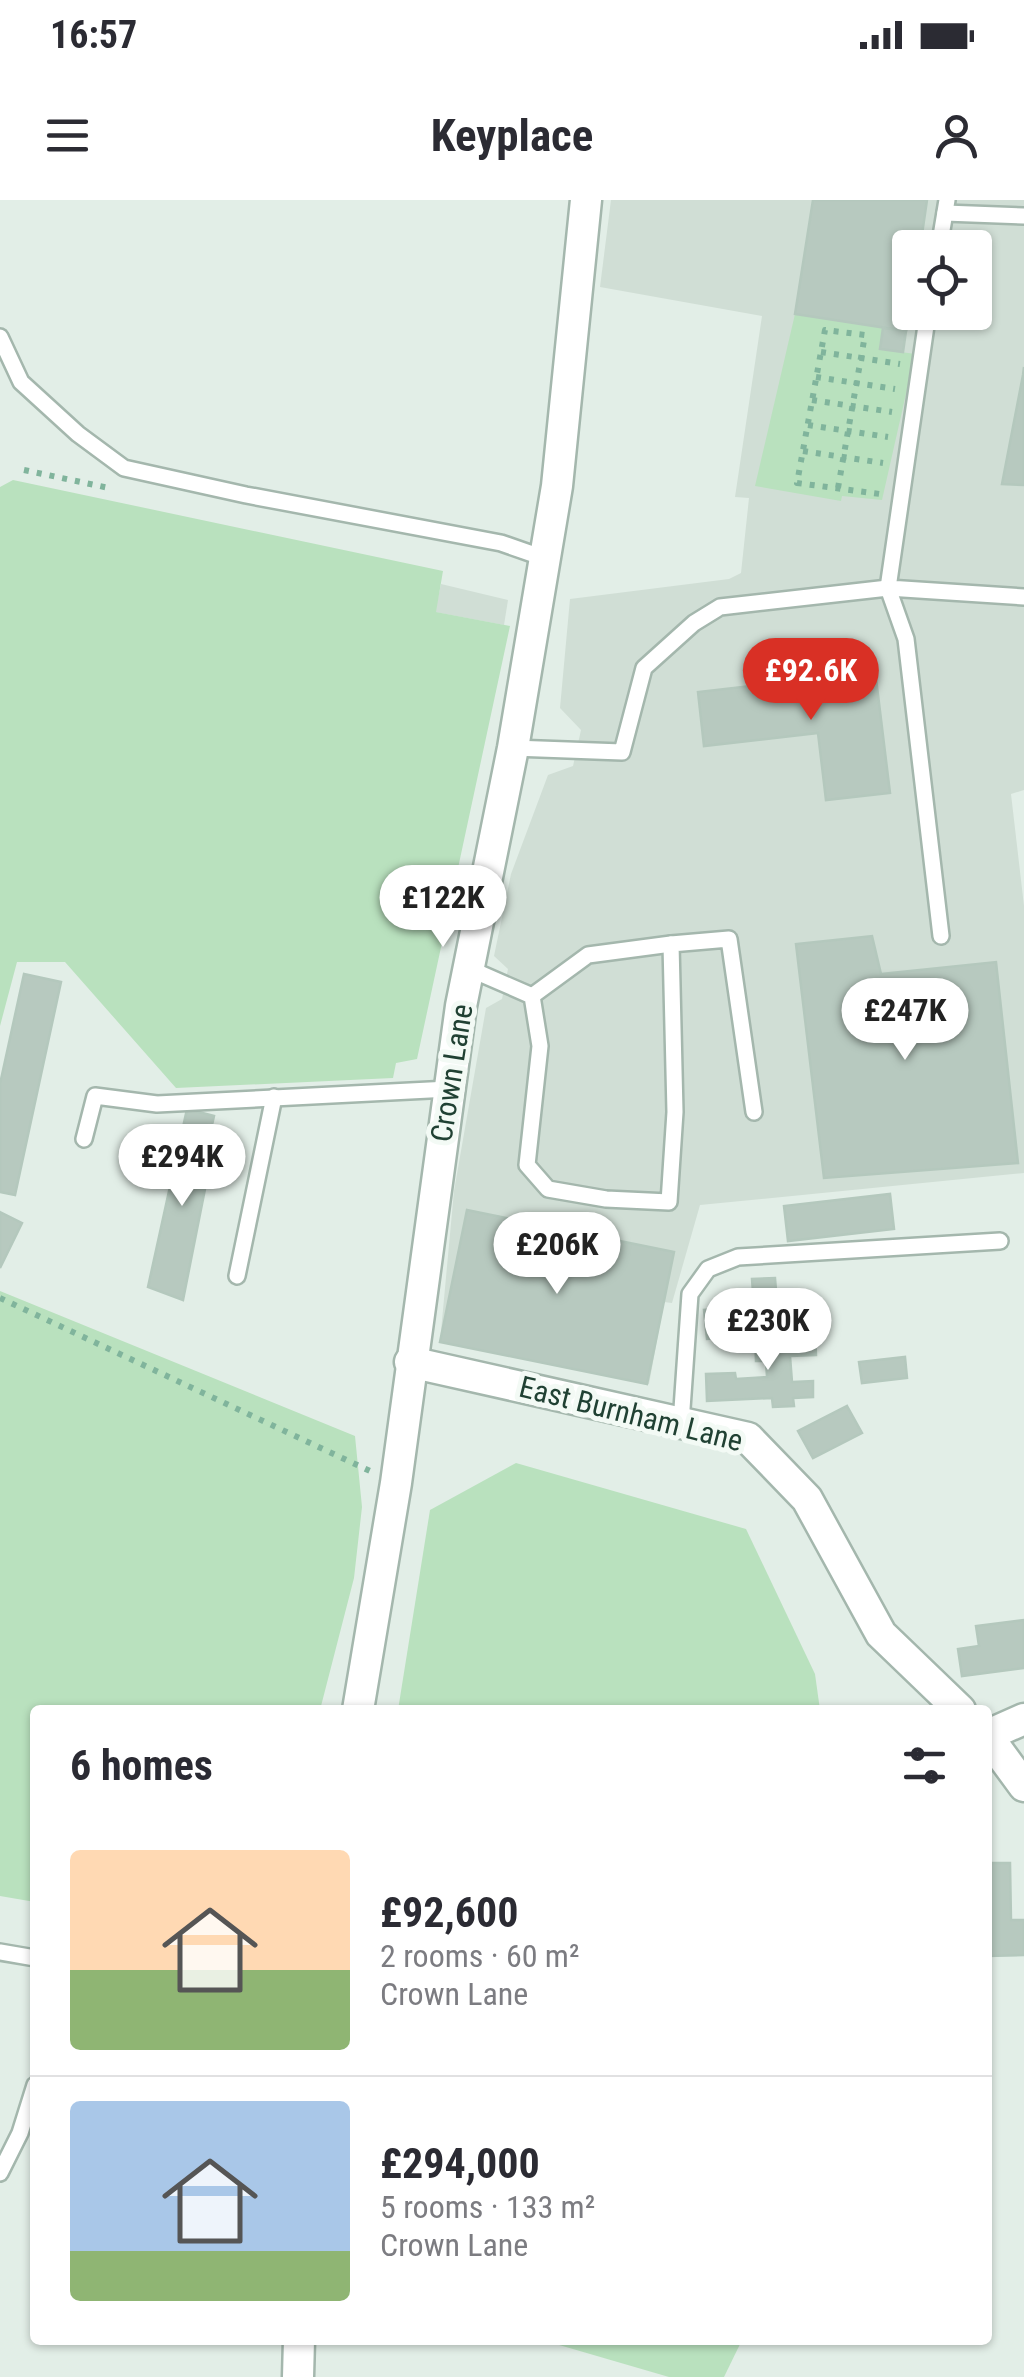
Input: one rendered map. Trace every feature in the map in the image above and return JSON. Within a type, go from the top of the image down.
[{"type":"street","name":"Crown Lane","points":[[359,1705],[396,1483],[460,1006],[513,748],[557,486],[586,200]]},
{"type":"street","name":"East Burnham Lane","points":[[410,1362],[748,1438],[807,1500],[881,1634],[955,1705]]},
{"type":"street","points":[[992,1734],[1024,1719]]},
{"type":"street","points":[[992,1742],[1024,1786]]},
{"type":"street","points":[[298,2377],[300,2345]]},
{"type":"lane","points":[[946,207],[1024,216]]},
{"type":"lane","points":[[925,330],[888,588],[906,639],[941,936]]},
{"type":"lane","points":[[0,336],[21,382],[78,434],[124,468],[501,543],[544,558]]},
{"type":"lane","points":[[513,748],[622,752],[644,668],[694,624],[720,607],[888,588],[1024,597]]},
{"type":"lane","points":[[532,996],[588,955],[729,939],[754,1112]]},
{"type":"lane","points":[[532,996],[540,1046],[528,1165],[548,1189],[606,1199],[670,1202],[675,1112],[671,944]]},
{"type":"lane","points":[[470,969],[532,996]]},
{"type":"lane","points":[[84,1139],[95,1096],[157,1104],[449,1089]]},
{"type":"lane","points":[[237,1276],[274,1097]]},
{"type":"lane","points":[[681,1423],[690,1294],[708,1269],[738,1257],[1000,1241]]},
{"type":"lane","points":[[0,1952],[30,1957]]},
{"type":"lane","points":[[0,2173],[27,2137]]},
{"type":"path","points":[[838,488],[865,335],[825,330],[796,483],[902,497]]},
{"type":"path","points":[[821,352],[900,364]]},
{"type":"path","points":[[816,377],[896,390]]},
{"type":"path","points":[[812,400],[893,412]]},
{"type":"path","points":[[808,425],[889,437]]},
{"type":"path","points":[[802,450],[884,463]]},
{"type":"path","points":[[0,1298],[396,1483]]},
{"type":"shaded area","points":[[611,200],[1024,200],[1024,790],[1011,794],[1024,906],[1024,1173],[700,1205],[672,1303],[664,1302],[649,1384],[440,1342],[454,1191],[486,1008],[502,999],[508,969],[494,956],[511,874],[548,775],[573,766],[581,730],[560,708],[570,599],[729,579],[741,573],[749,498],[735,497],[762,316],[600,287]]},
{"type":"shaded area","points":[[441,584],[508,600],[504,625],[435,612]]},
{"type":"green space","points":[[795,314],[883,328],[880,349],[915,354],[882,500],[842,496],[841,501],[755,486]]},
{"type":"green space","points":[[13,480],[443,571],[436,612],[510,626],[417,1059],[396,1063],[393,1078],[176,1088],[65,962],[17,962],[0,1026],[0,487]]},
{"type":"green space","points":[[0,1291],[355,1436],[362,1507],[354,1578],[321,1705],[30,1705],[30,1901],[0,1896]]},
{"type":"green space","points":[[516,1463],[746,1529],[815,1674],[819,1705],[399,1705],[430,1510]]},
{"type":"green space","points":[[559,2345],[740,2345],[724,2377],[669,2377]]},
{"type":"building","points":[[813,200],[927,200],[923,230],[892,230],[892,329],[795,314]]},
{"type":"building","points":[[883,328],[906,331],[903,352],[880,349]]},
{"type":"building","points":[[1024,367],[1024,485],[1002,484],[1023,375]]},
{"type":"building","points":[[874,662],[890,793],[826,800],[818,733],[704,746],[698,692],[811,679],[809,670]]},
{"type":"building","points":[[872,936],[881,974],[996,962],[1018,1163],[824,1178],[796,944]]},
{"type":"building","points":[[24,974],[61,982],[15,1195],[0,1192],[0,1084]]},
{"type":"building","points":[[187,1109],[214,1116],[198,1189],[205,1189],[183,1300],[148,1287]]},
{"type":"building","points":[[890,1194],[894,1229],[788,1241],[784,1206]]},
{"type":"building","points":[[467,1210],[674,1252],[647,1384],[440,1342]]},
{"type":"building","points":[[0,1212],[22,1223],[0,1268]]},
{"type":"building","points":[[775,1278],[777,1303],[807,1301],[808,1316],[757,1325],[757,1335],[707,1339],[704,1310],[754,1306],[752,1279]]},
{"type":"building","points":[[815,1333],[816,1355],[790,1356],[792,1382],[813,1381],[813,1397],[793,1398],[794,1406],[773,1407],[772,1398],[707,1401],[706,1374],[735,1373],[736,1379],[767,1377],[766,1361],[756,1361],[755,1336]]},
{"type":"building","points":[[905,1357],[907,1378],[862,1383],[859,1362]]},
{"type":"building","points":[[847,1406],[862,1433],[813,1458],[798,1431]]},
{"type":"building","points":[[1024,1620],[1024,1668],[962,1676],[958,1649],[979,1646],[976,1626]]},
{"type":"building","points":[[992,1863],[1010,1863],[1011,1920],[1024,1920],[1024,1955],[992,1956]]}]
